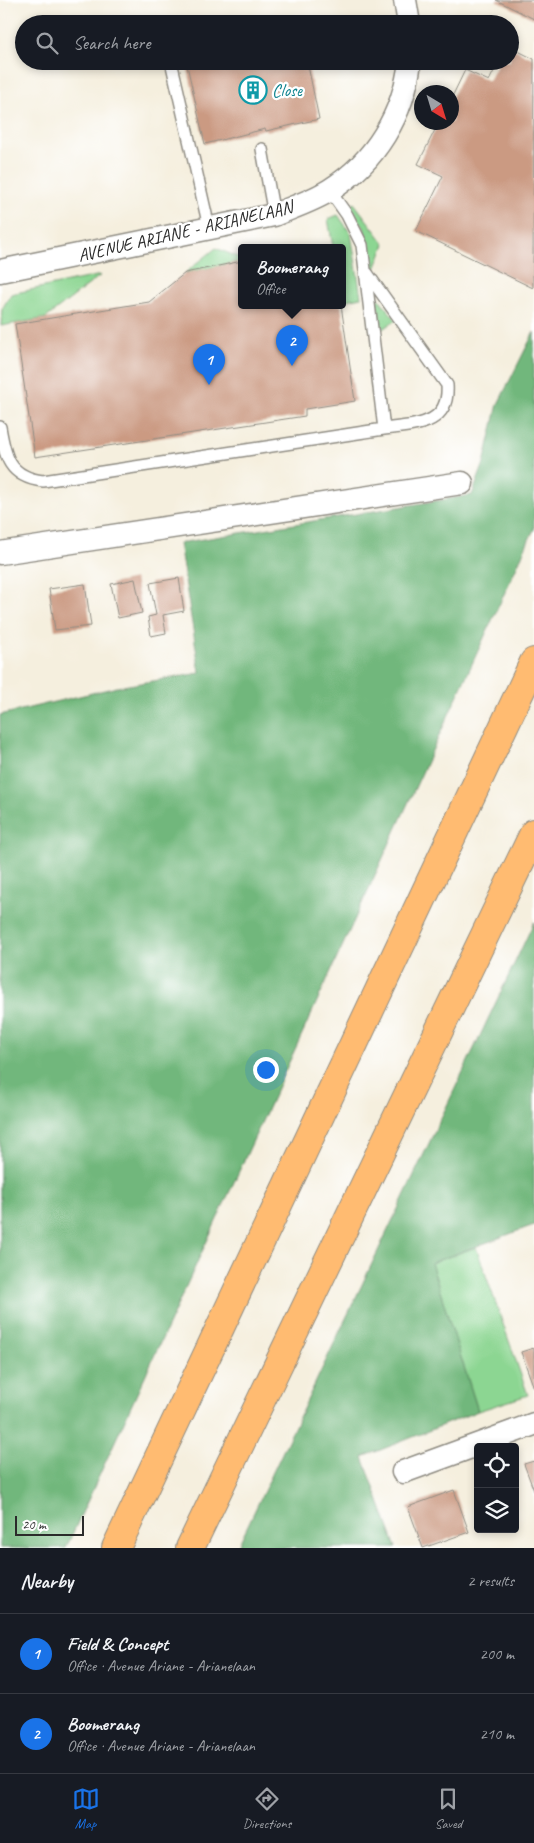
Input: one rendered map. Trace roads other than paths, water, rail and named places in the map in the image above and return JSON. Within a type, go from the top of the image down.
[{"type":"highway","points":[[116,1548],[534,662]]},
{"type":"highway","points":[[190,1548],[534,833]]},
{"type":"street","points":[[406,0],[408,15]]},
{"type":"street","name":"AVENUE ARIANE - ARIANELAAN","points":[[0,271],[274,215],[330,191],[353,174],[372,154],[394,120],[407,84],[409,70]]},
{"type":"street","points":[[0,553],[462,483]]},
{"type":"street","points":[[404,1472],[534,1424]]},
{"type":"lane","points":[[173,70],[209,227]]},
{"type":"lane","points":[[262,150],[274,215]]},
{"type":"lane","points":[[330,191],[347,215],[362,245],[384,429]]},
{"type":"lane","points":[[0,427],[4,452],[11,466],[29,480],[43,481],[423,424],[435,418],[443,409],[447,398],[447,384],[366,272]]},
{"type":"place","name":"Close","points":[[253,90]]},
{"type":"place","name":"Boomerang","points":[[292,366]]},
{"type":"place","name":"Field & Concept","points":[[209,385]]}]
